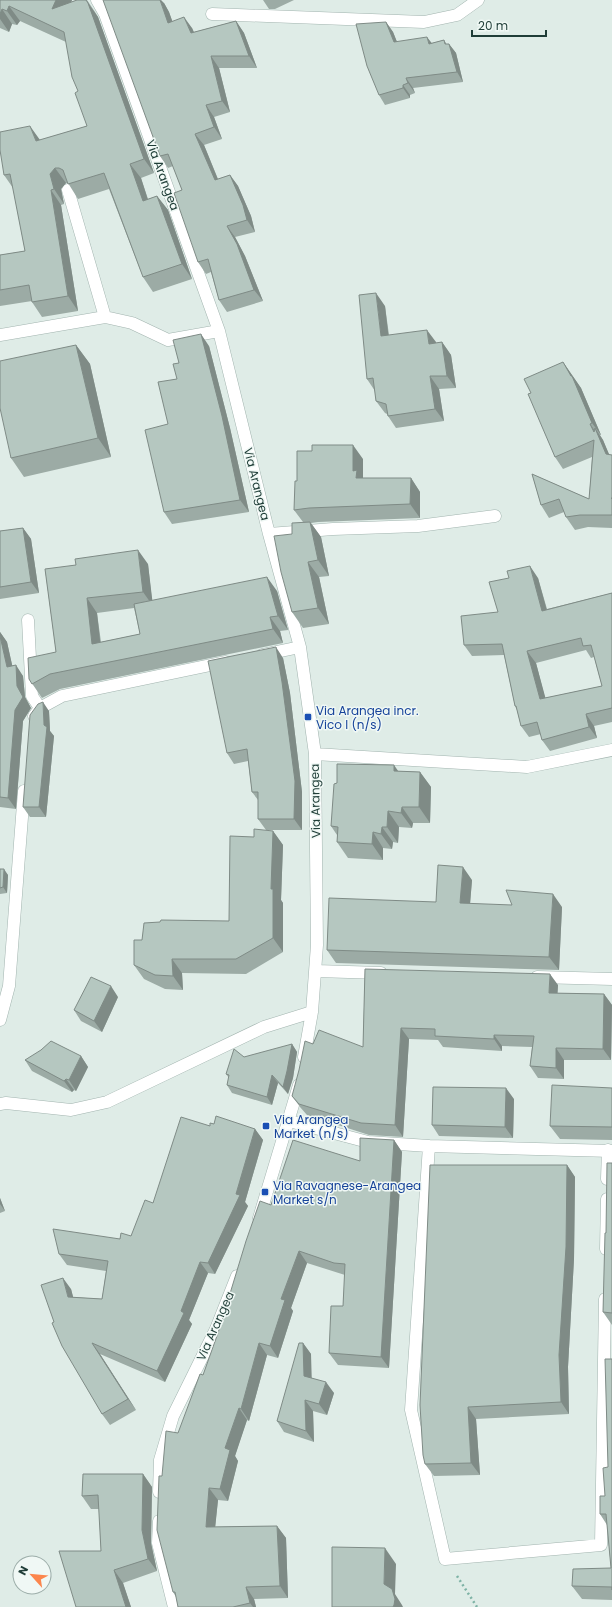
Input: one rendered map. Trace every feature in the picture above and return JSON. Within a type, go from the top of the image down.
[{"type":"street","name":"Via Arangea","points":[[97,0],[105,14],[218,331],[269,534],[300,647],[315,754],[317,945],[312,1012],[300,1080],[256,1228]]},
{"type":"street","points":[[212,14],[424,22],[458,15],[478,0]]},
{"type":"street","points":[[68,190],[105,317]]},
{"type":"street","points":[[0,335],[105,317],[132,323],[168,340],[218,331]]},
{"type":"street","points":[[269,534],[332,529],[418,526],[495,516]]},
{"type":"street","points":[[28,620],[32,696],[40,708]]},
{"type":"street","points":[[254,656],[300,647]]},
{"type":"street","points":[[29,730],[30,722],[40,708],[62,696],[238,660]]},
{"type":"street","points":[[315,754],[527,767],[612,750]]},
{"type":"street","points":[[0,1020],[9,986],[26,776]]},
{"type":"street","points":[[316,971],[394,973]]},
{"type":"street","points":[[526,976],[612,979]]},
{"type":"street","points":[[0,1104],[6,1103],[71,1110],[107,1102],[264,1028],[312,1012]]},
{"type":"street","points":[[289,1121],[368,1142],[429,1146],[610,1150],[606,1261]]},
{"type":"street","points":[[429,1146],[411,1410],[445,1559],[601,1545],[605,1285]]},
{"type":"street","name":"Via Arangea","points":[[174,1607],[158,1543],[160,1460],[173,1416],[216,1329],[242,1264]]},
{"type":"path","points":[[445,1559],[477,1607]]},
{"type":"building","points":[[0,0],[56,0],[52,9],[77,0],[86,0],[144,159],[130,164],[143,201],[157,196],[182,264],[143,277],[104,173],[68,184],[63,170],[55,168],[50,174],[54,189],[51,190],[68,296],[32,302],[29,285],[0,290],[0,255],[25,251],[10,174],[4,175],[0,150],[0,132],[30,126],[36,141],[87,126],[75,93],[78,91],[72,77],[64,32],[9,6],[7,11],[2,9],[0,14]]},
{"type":"building","points":[[103,0],[160,0],[168,23],[184,17],[191,33],[236,21],[249,56],[211,56],[222,101],[206,105],[214,127],[195,134],[215,180],[230,175],[243,205],[247,220],[227,226],[237,244],[254,290],[219,300],[208,259],[198,262],[174,193],[182,190],[168,154],[160,156]]},
{"type":"building","points":[[386,22],[394,42],[427,37],[429,44],[444,40],[445,44],[449,44],[457,72],[406,78],[408,83],[403,85],[403,88],[379,95],[367,66],[356,24]]},
{"type":"building","points":[[376,293],[381,336],[427,330],[429,344],[442,342],[447,376],[430,376],[435,409],[388,416],[386,404],[376,401],[373,378],[367,379],[359,295]]},
{"type":"building","points":[[201,334],[222,416],[240,500],[164,512],[145,430],[168,424],[158,382],[177,379],[173,364],[179,363],[173,340]]},
{"type":"building","points":[[76,345],[98,438],[11,458],[0,408],[0,361]]},
{"type":"building","points":[[563,362],[572,376],[592,423],[590,424],[594,432],[595,428],[606,454],[612,455],[612,515],[580,515],[566,517],[559,499],[541,505],[532,474],[589,499],[594,440],[555,457],[528,394],[531,393],[524,379]]},
{"type":"building","points":[[312,445],[353,445],[353,471],[357,470],[356,478],[411,478],[410,504],[309,508],[294,510],[295,481],[297,481],[297,451],[312,451]]},
{"type":"building","points":[[310,522],[318,560],[308,562],[318,608],[292,612],[281,572],[274,536],[292,534],[292,523]]},
{"type":"building","points":[[23,528],[31,582],[0,587],[0,531]]},
{"type":"building","points":[[138,550],[143,592],[87,598],[92,644],[140,634],[134,604],[267,577],[278,616],[270,617],[273,629],[50,674],[32,684],[29,679],[28,658],[56,652],[45,569],[76,565],[75,559]]},
{"type":"building","points":[[530,566],[542,611],[612,593],[612,708],[586,714],[589,727],[542,740],[537,722],[521,726],[515,706],[502,644],[464,645],[461,616],[498,612],[489,582],[509,578],[507,571]],"holes":[[[581,638],[583,646],[591,645],[602,686],[540,699],[527,651]]]},
{"type":"building","points":[[0,636],[7,667],[16,665],[17,686],[23,697],[15,710],[8,798],[0,797]]},
{"type":"building","points":[[276,647],[295,781],[294,819],[258,819],[258,792],[252,792],[247,749],[227,753],[208,661]]},
{"type":"building","points":[[43,702],[44,725],[47,727],[39,807],[23,807],[30,715],[38,704]]},
{"type":"building","points":[[337,764],[394,765],[394,771],[420,772],[419,807],[402,807],[401,813],[388,811],[387,827],[382,827],[381,834],[373,832],[372,844],[337,842],[338,827],[331,826],[334,784],[337,783]]},
{"type":"building","points":[[254,829],[273,831],[271,889],[273,889],[273,938],[236,959],[172,959],[173,976],[155,975],[134,965],[134,940],[142,940],[144,923],[160,922],[161,920],[229,921],[230,836],[254,837]]},
{"type":"building","points":[[438,865],[463,867],[460,903],[512,905],[506,890],[553,894],[549,957],[327,950],[329,898],[436,902]]},
{"type":"building","points":[[0,869],[4,869],[3,887],[0,888]]},
{"type":"building","points":[[365,969],[550,974],[549,993],[604,994],[603,1049],[556,1048],[556,1068],[530,1066],[534,1036],[494,1035],[494,1039],[435,1036],[435,1029],[401,1028],[395,1125],[361,1123],[299,1104],[292,1096],[305,1041],[313,1044],[319,1030],[363,1047]]},
{"type":"building","points":[[91,977],[111,986],[94,1021],[74,1010]]},
{"type":"building","points":[[51,1041],[81,1056],[69,1080],[66,1079],[64,1081],[25,1060],[41,1050]]},
{"type":"building","points":[[292,1044],[283,1087],[272,1075],[267,1097],[227,1085],[229,1075],[226,1074],[234,1049],[244,1057]]},
{"type":"building","points":[[552,1085],[612,1088],[612,1127],[550,1126]]},
{"type":"building","points":[[433,1087],[506,1088],[505,1127],[432,1125]]},
{"type":"building","points":[[216,1116],[255,1129],[236,1194],[240,1195],[208,1263],[200,1262],[181,1311],[184,1313],[157,1371],[92,1343],[128,1399],[102,1414],[62,1346],[52,1323],[54,1322],[41,1285],[63,1278],[68,1297],[102,1299],[108,1261],[59,1254],[53,1229],[120,1239],[121,1233],[131,1236],[145,1200],[153,1203],[181,1117],[210,1126],[210,1123],[214,1124]]},
{"type":"building","points":[[360,1138],[394,1140],[381,1357],[329,1353],[331,1306],[343,1306],[345,1264],[334,1263],[299,1251],[281,1299],[285,1300],[270,1346],[259,1343],[241,1409],[239,1408],[225,1448],[230,1450],[220,1489],[209,1488],[206,1527],[277,1526],[280,1586],[246,1587],[250,1603],[233,1607],[178,1607],[157,1530],[159,1476],[162,1476],[166,1431],[178,1433],[200,1374],[203,1375],[218,1333],[246,1241],[260,1201],[271,1205],[293,1140],[360,1161]]},
{"type":"building","points":[[607,1163],[612,1163],[612,1313],[603,1312]]},
{"type":"building","points":[[430,1165],[567,1165],[566,1247],[559,1355],[561,1402],[468,1407],[471,1463],[425,1464],[423,1455],[420,1405]]},
{"type":"building","points":[[299,1343],[303,1343],[304,1376],[326,1382],[319,1404],[305,1400],[306,1431],[277,1421]]},
{"type":"building","points":[[605,1359],[612,1359],[612,1587],[572,1586],[573,1569],[611,1568],[606,1514],[600,1514],[600,1496],[605,1496],[603,1468],[608,1467]]},
{"type":"building","points":[[83,1474],[143,1474],[142,1530],[148,1559],[114,1570],[126,1607],[76,1607],[59,1551],[101,1551],[98,1495],[82,1496]]},
{"type":"building","points":[[332,1547],[385,1548],[384,1584],[392,1589],[395,1599],[393,1607],[332,1607]]},
{"type":"place","name":"Via Arangea incr. Vico I (n/s)","points":[[308,717]]},
{"type":"place","name":"Via Arangea Market (n/s)","points":[[266,1126]]},
{"type":"place","name":"Via Ravagnese-Arangea Market s/n","points":[[265,1192]]}]
